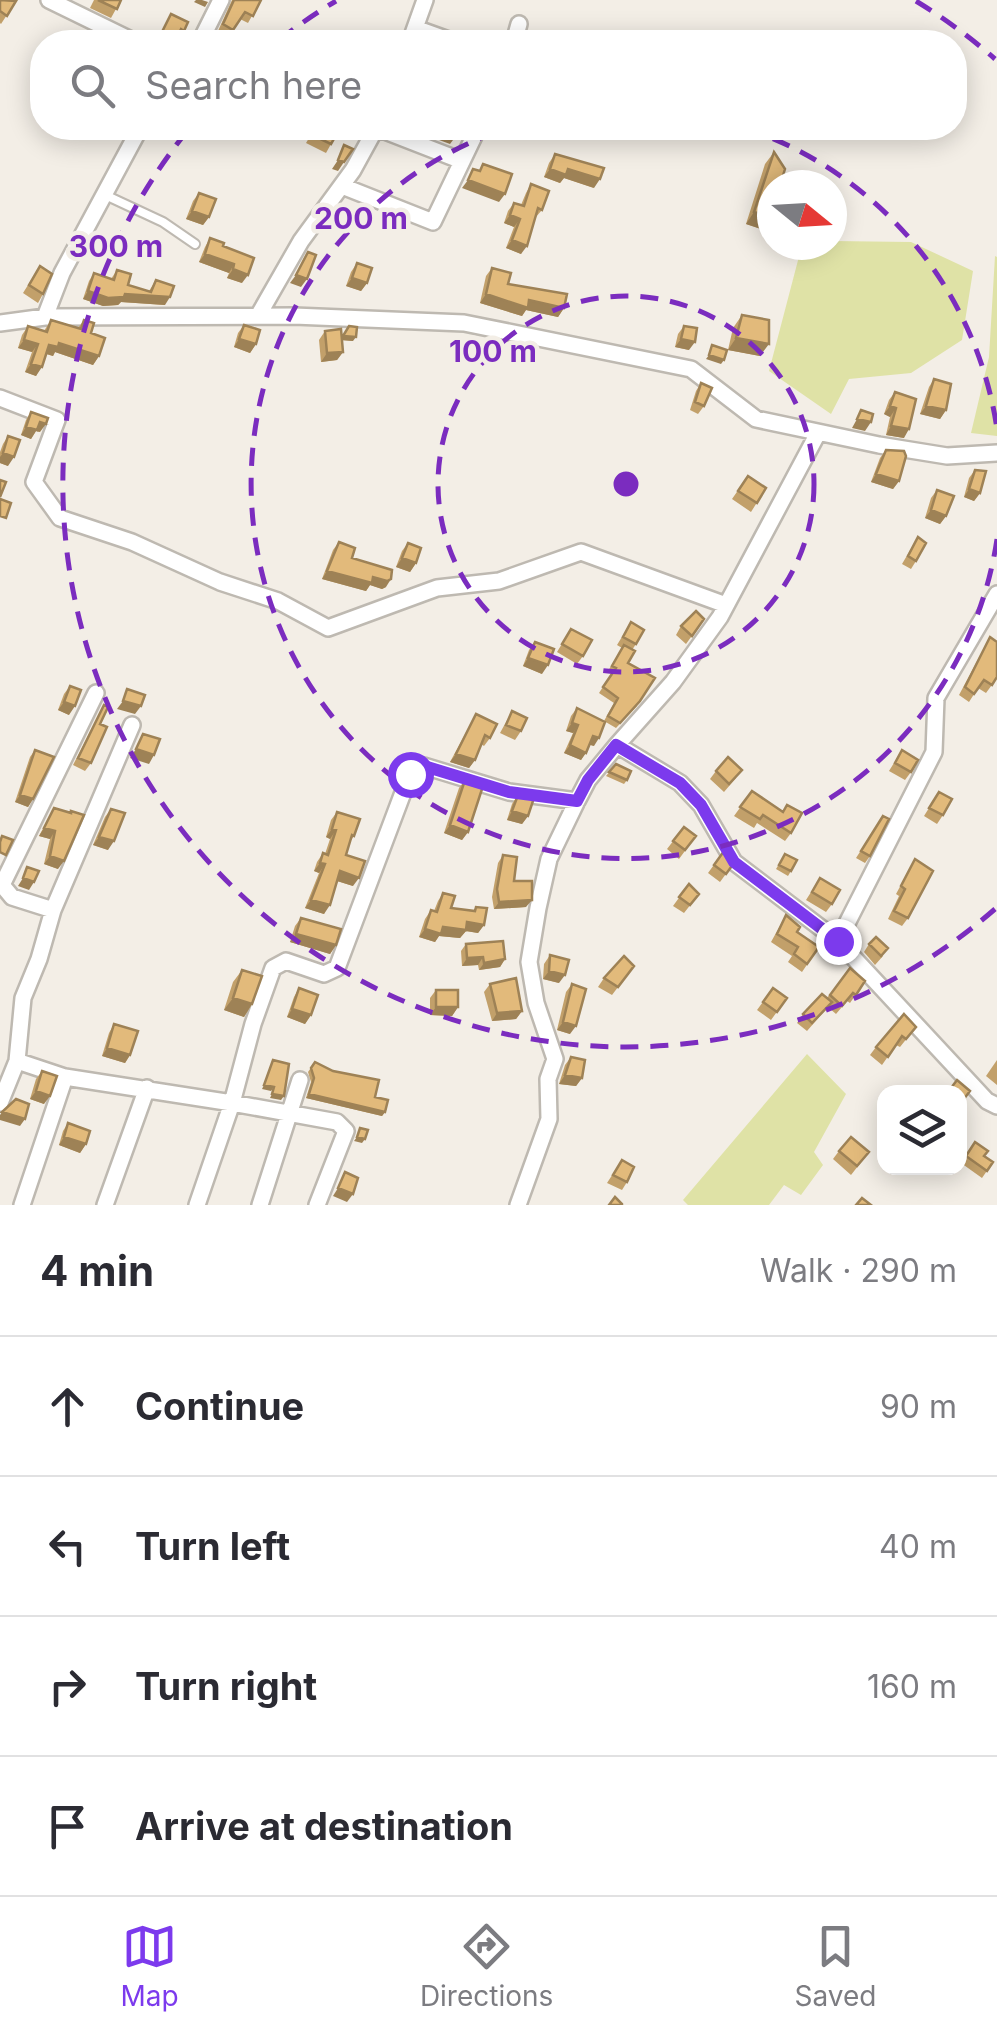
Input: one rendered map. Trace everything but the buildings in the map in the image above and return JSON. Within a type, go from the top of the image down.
[{"type":"street","points":[[206,30],[221,0]]},
{"type":"street","points":[[414,30],[425,0]]},
{"type":"street","points":[[56,2],[111,30]]},
{"type":"street","points":[[517,30],[519,24]]},
{"type":"street","points":[[46,317],[62,274],[133,140]]},
{"type":"street","points":[[258,316],[301,241],[370,140]]},
{"type":"street","points":[[408,140],[462,161]]},
{"type":"street","points":[[342,186],[433,222],[472,140]]},
{"type":"street","points":[[0,323],[46,317],[258,316],[464,324],[691,370],[756,418],[947,456],[997,454]]},
{"type":"street","points":[[1,400],[56,420],[34,482],[60,518],[132,542],[220,582],[278,600],[328,628],[438,588],[499,581],[580,552],[726,605]]},
{"type":"street","points":[[518,1205],[548,1119],[548,1079],[555,1059],[536,1003],[530,962],[549,859],[588,780],[673,682],[726,605],[818,433]]},
{"type":"street","points":[[838,941],[934,752],[936,698],[997,594]]},
{"type":"street","points":[[53,910],[12,897],[2,885],[96,693]]},
{"type":"street","points":[[0,1103],[17,1061],[22,998],[39,959],[53,910],[132,724]]},
{"type":"street","points":[[616,745],[680,783],[701,805],[734,862],[838,941],[986,1101],[997,1106]]},
{"type":"street","points":[[197,1205],[273,968],[286,960],[324,974],[336,968],[410,774],[424,766],[509,792],[577,801]]},
{"type":"street","points":[[17,1061],[65,1077],[338,1122],[346,1131],[317,1205]]},
{"type":"street","points":[[22,1205],[65,1077]]},
{"type":"street","points":[[260,1205],[300,1080]]},
{"type":"street","points":[[105,1205],[146,1088]]},
{"type":"lane","points":[[102,194],[164,222],[195,244]]},
{"type":"green space","points":[[847,241],[911,242],[973,271],[962,340],[911,373],[849,379],[831,414],[769,371],[798,260],[847,260]]},
{"type":"green space","points":[[995,256],[997,436],[971,433],[989,357]]},
{"type":"green space","points":[[807,1054],[846,1094],[814,1152],[823,1165],[801,1195],[784,1185],[769,1205],[688,1205],[683,1200]]},
{"type":"route","points":[[410,774],[424,766],[509,792],[577,801],[616,745],[680,783],[701,805],[734,862],[838,941]]}]
